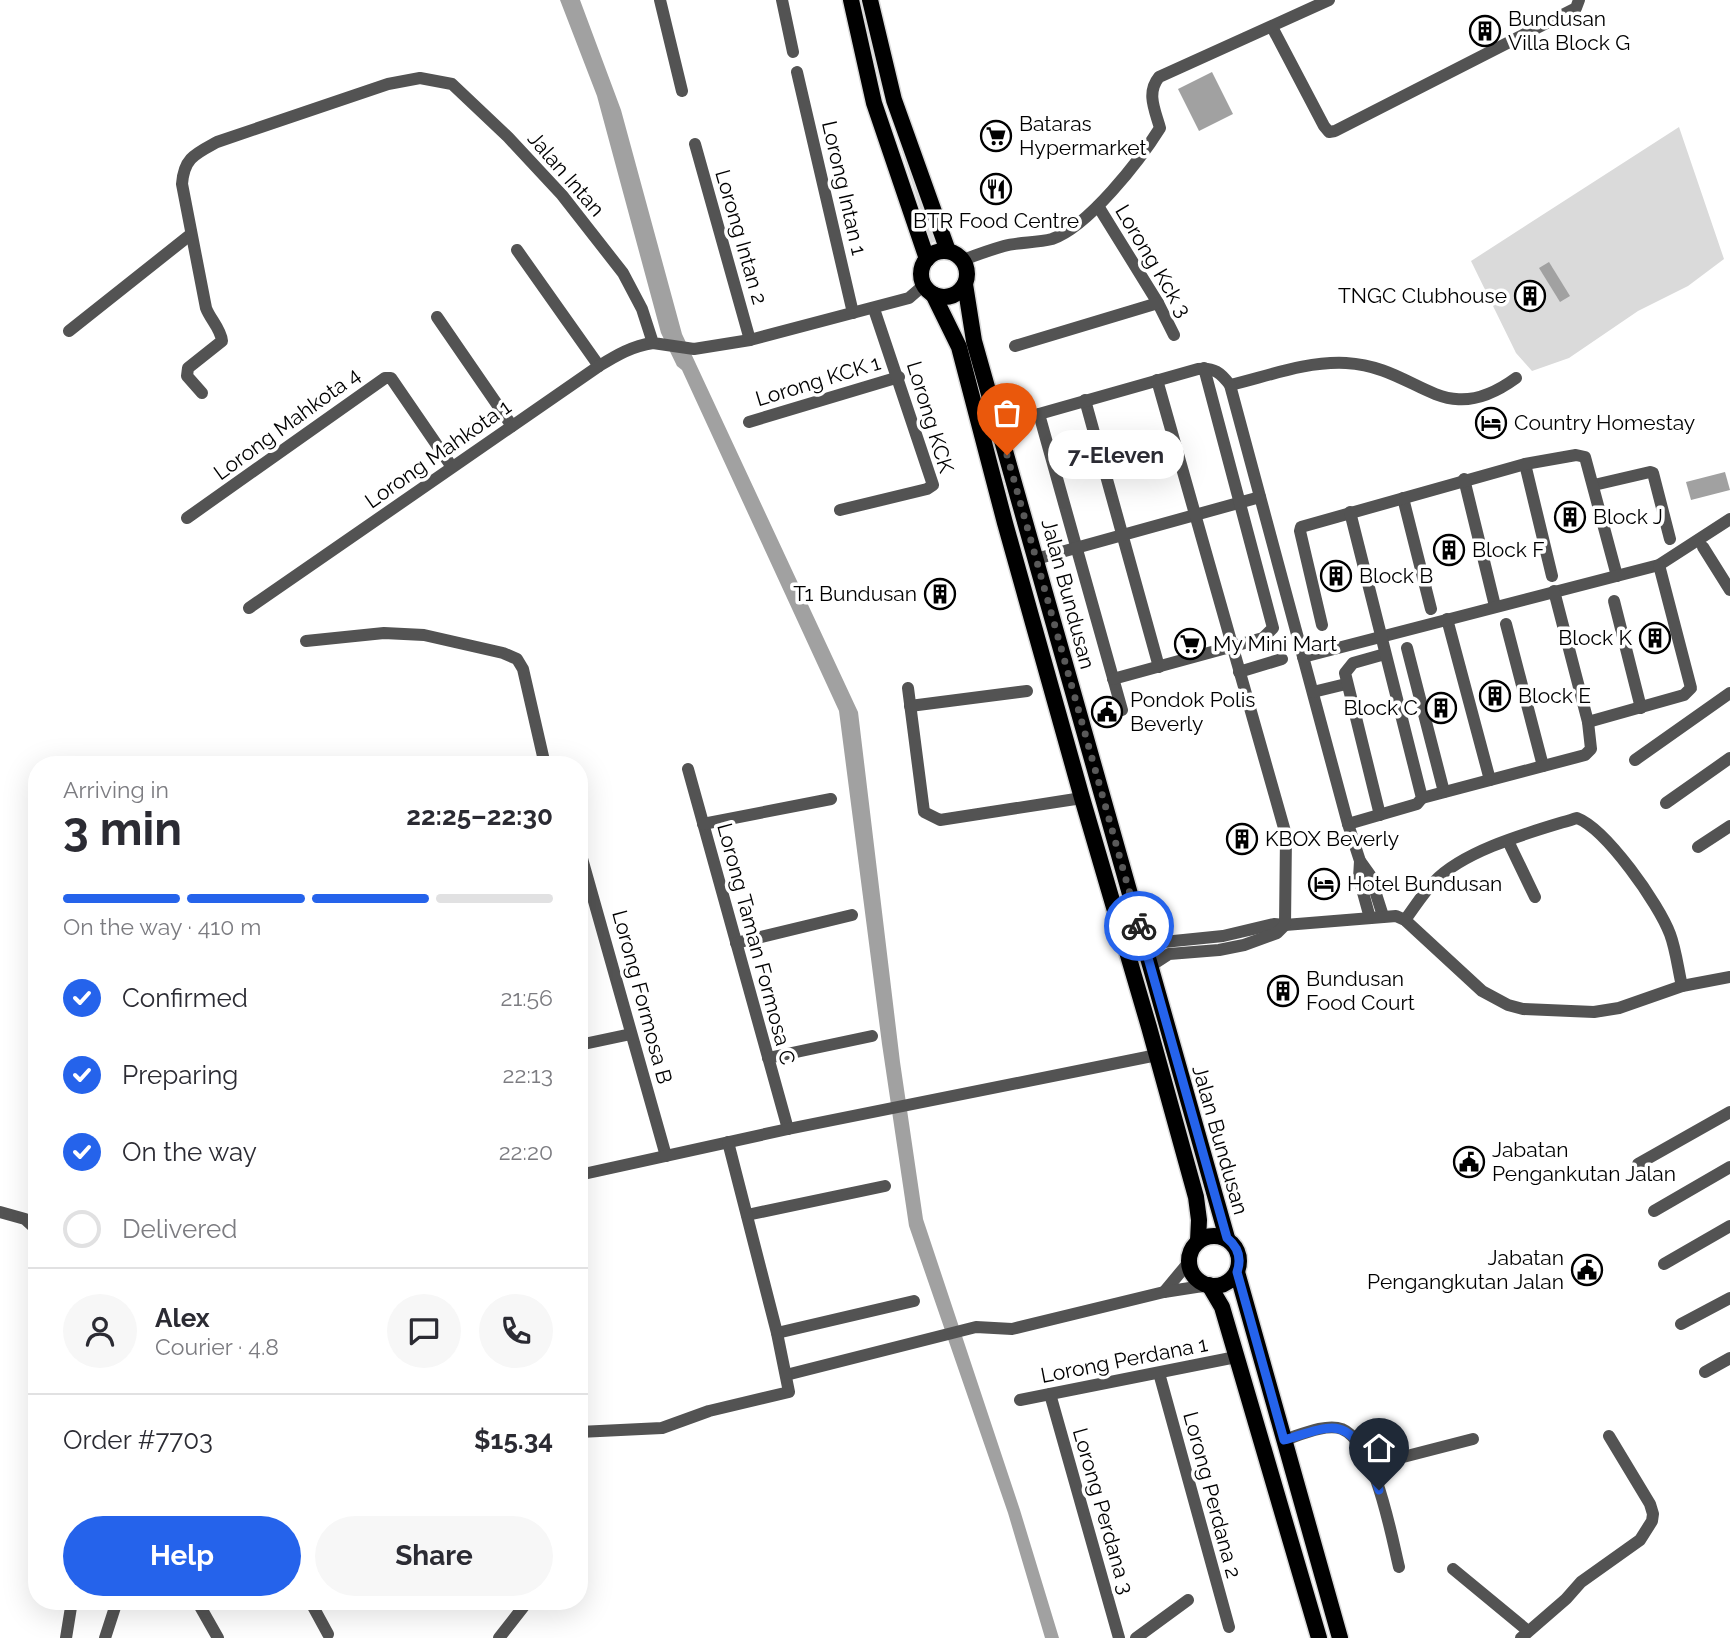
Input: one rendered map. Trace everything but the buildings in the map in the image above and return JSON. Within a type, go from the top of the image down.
[{"type":"main road","points":[[851,0],[874,103],[927,259]]},
{"type":"main road","points":[[870,0],[894,100],[956,255],[967,271],[965,284],[955,295],[948,297],[928,289],[921,271],[927,259],[941,251],[956,255]]},
{"type":"main road","name":"Jalan Bundusan","points":[[965,284],[974,341],[1227,1238],[1240,1258],[1237,1272],[1340,1638]]},
{"type":"main road","name":"Jalan Bundusan","points":[[928,289],[959,347],[1005,523],[1196,1197],[1198,1241],[1190,1254],[1189,1262]]},
{"type":"main road","points":[[1144,944],[1139,959],[1149,1027]]},
{"type":"main road","name":"Jalan Bundusan","points":[[1198,1241],[1212,1235],[1227,1238]]},
{"type":"main road","points":[[1189,1262],[1195,1277],[1209,1285],[1222,1307],[1319,1638]]},
{"type":"main road","points":[[1209,1285],[1222,1285],[1237,1272]]},
{"type":"street","points":[[660,0],[682,91]]},
{"type":"street","points":[[782,0],[793,52]]},
{"type":"street","points":[[956,255],[1052,239],[1077,224],[1098,206],[1160,128],[1151,93],[1152,85],[1159,76],[1329,0]]},
{"type":"street","points":[[1272,27],[1329,132],[1576,8],[1579,0]]},
{"type":"street","name":"Lorong Intan 1","points":[[797,72],[853,313]]},
{"type":"street","name":"Jalan Intan","points":[[190,234],[182,184],[183,168],[194,154],[217,142],[388,84],[420,78],[452,84],[508,137],[585,224],[623,273],[658,344]]},
{"type":"street","name":"Lorong Intan 2","points":[[695,144],[750,340]]},
{"type":"street","name":"Lorong Kck 3","points":[[1098,206],[1158,303],[1174,335]]},
{"type":"street","points":[[69,331],[190,234],[206,308],[211,321],[221,333],[222,341],[188,368],[187,376],[202,393]]},
{"type":"street","points":[[517,250],[599,366]]},
{"type":"street","points":[[658,344],[694,349],[750,340],[874,309],[928,289]]},
{"type":"street","points":[[1016,346],[1158,303]]},
{"type":"street","name":"Lorong KCK","points":[[840,510],[927,489],[933,485],[874,309]]},
{"type":"street","points":[[437,317],[512,426]]},
{"type":"street","name":"Lorong Mahkota 1","points":[[249,608],[599,366],[636,345],[658,344]]},
{"type":"street","points":[[1230,385],[1309,365],[1346,363],[1390,372],[1445,399],[1464,401],[1492,394],[1516,378]]},
{"type":"street","points":[[1000,429],[1085,400],[1204,368],[1222,374],[1230,385],[1348,824],[1360,861],[1370,875],[1376,917]]},
{"type":"street","points":[[1113,679],[1264,638],[1273,628],[1204,368]]},
{"type":"street","name":"Lorong KCK 1","points":[[749,422],[899,377]]},
{"type":"street","name":"Lorong Mahkota 4","points":[[187,519],[385,378],[391,378],[452,467]]},
{"type":"street","points":[[1149,967],[1169,954],[1219,950],[1277,933],[1285,925],[1287,856],[1286,835],[1157,380]]},
{"type":"street","points":[[1085,400],[1158,667]]},
{"type":"street","points":[[1039,414],[1122,710]]},
{"type":"street","points":[[1322,625],[1301,527],[1525,464],[1576,456],[1586,457],[1617,576]]},
{"type":"street","points":[[1525,464],[1552,576]]},
{"type":"street","points":[[1594,485],[1653,473],[1670,539]]},
{"type":"street","points":[[1464,479],[1494,606]]},
{"type":"street","points":[[1037,559],[1260,497]]},
{"type":"street","points":[[1404,498],[1432,609]]},
{"type":"street","points":[[1350,512],[1422,798]]},
{"type":"street","points":[[1303,657],[1659,565],[1730,519]]},
{"type":"street","points":[[1703,547],[1730,590]]},
{"type":"street","points":[[1588,722],[1684,695],[1691,688],[1659,565]]},
{"type":"street","points":[[1348,824],[1417,803],[1422,798],[1589,752],[1592,745],[1588,722],[1554,591]]},
{"type":"street","points":[[1614,601],[1641,708]]},
{"type":"street","points":[[1447,620],[1490,780]]},
{"type":"street","points":[[1506,624],[1543,766]]},
{"type":"street","points":[[306,641],[398,633],[424,635],[503,653],[517,659],[523,669],[543,756]]},
{"type":"street","points":[[1407,648],[1444,792]]},
{"type":"street","points":[[1380,815],[1345,673],[1353,663],[1385,654]]},
{"type":"street","points":[[1239,672],[1282,659]]},
{"type":"street","points":[[1313,692],[1346,684]]},
{"type":"street","points":[[908,688],[924,812],[940,820],[1082,798]]},
{"type":"street","points":[[910,706],[1027,691]]},
{"type":"street","points":[[1635,760],[1730,693]]},
{"type":"street","points":[[1666,803],[1730,758]]},
{"type":"street","name":"Lorong Taman Formosa C","points":[[688,769],[788,1129]]},
{"type":"street","points":[[703,824],[831,799]]},
{"type":"street","points":[[1405,920],[1436,880],[1468,857],[1577,818],[1596,830],[1656,905],[1671,937],[1682,986]]},
{"type":"street","points":[[1699,847],[1730,826]]},
{"type":"street","points":[[1508,841],[1535,897]]},
{"type":"street","name":"Lorong Formosa B","points":[[588,880],[666,1156]]},
{"type":"street","points":[[736,943],[852,915]]},
{"type":"street","points":[[1144,944],[1223,936],[1274,924],[1396,916],[1405,920],[1482,991],[1508,1005],[1523,1009],[1594,1012],[1637,1004],[1682,986],[1730,977]]},
{"type":"street","points":[[588,1043],[631,1034]]},
{"type":"street","points":[[768,1058],[872,1037]]},
{"type":"street","points":[[588,1173],[788,1129],[1157,1055]]},
{"type":"street","points":[[1639,1164],[1730,1112]]},
{"type":"street","points":[[588,1432],[662,1428],[709,1411],[789,1392],[778,1333],[728,1142]]},
{"type":"street","points":[[1654,1210],[1730,1167]]},
{"type":"street","points":[[747,1215],[885,1186]]},
{"type":"street","points":[[0,1212],[28,1221]]},
{"type":"street","points":[[1664,1264],[1730,1226]]},
{"type":"street","points":[[1164,1292],[1189,1262]]},
{"type":"street","points":[[786,1375],[976,1327],[1012,1329],[1164,1292],[1209,1285]]},
{"type":"street","points":[[1681,1324],[1730,1298]]},
{"type":"street","points":[[778,1333],[915,1301]]},
{"type":"street","name":"Lorong Perdana 1","points":[[1020,1400],[1236,1357]]},
{"type":"street","points":[[1705,1372],[1730,1358]]},
{"type":"street","name":"Lorong Perdana 2","points":[[1158,1373],[1229,1627]]},
{"type":"street","name":"Lorong Perdana 3","points":[[1050,1394],[1119,1638]]},
{"type":"street","points":[[1284,1440],[1330,1427],[1350,1434],[1372,1465],[1399,1567]]},
{"type":"street","points":[[1453,1569],[1525,1635],[1581,1582],[1640,1540],[1652,1521],[1653,1514],[1650,1504],[1609,1436]]},
{"type":"street","points":[[1372,1465],[1473,1439]]},
{"type":"street","points":[[1136,1638],[1188,1600]]},
{"type":"street","points":[[66,1638],[71,1610]]},
{"type":"street","points":[[105,1638],[114,1610]]},
{"type":"street","points":[[202,1610],[218,1638]]},
{"type":"street","points":[[315,1610],[328,1633]]},
{"type":"street","points":[[499,1638],[521,1610]]},
{"type":"shaded area","points":[[560,0],[580,0],[621,110],[682,334],[858,712],[900,1062],[923,1219],[1020,1510],[1059,1638],[1045,1638],[1008,1513],[909,1226],[882,1044],[839,711],[682,370],[677,366],[661,333],[597,96]]},
{"type":"shaded area","points":[[860,0],[863,0],[942,240],[928,244],[922,214],[880,84]]},
{"type":"shaded area","points":[[1212,72],[1233,114],[1199,131],[1178,89]]},
{"type":"shaded area","points":[[1679,127],[1724,259],[1688,286],[1638,311],[1569,358],[1532,371],[1516,353],[1471,261]]},
{"type":"shaded area","points":[[1549,262],[1570,296],[1560,302],[1539,268]]},
{"type":"shaded area","points":[[1725,472],[1730,490],[1691,500],[1686,482]]},
{"type":"way so far","points":[[1007,455],[1139,926]]},
{"type":"place","name":"Bundusan Villa Block G","points":[[1485,31]]},
{"type":"place","name":"Bataras Hypermarket","points":[[996,136]]},
{"type":"place","name":"BTR Food Centre","points":[[996,189]]},
{"type":"place","name":"TNGC Clubhouse","points":[[1530,296]]},
{"type":"place","name":"Country Homestay","points":[[1491,423]]},
{"type":"place","name":"7-Eleven","points":[[1007,455]]},
{"type":"place","name":"Block J","points":[[1570,517]]},
{"type":"place","name":"Block F","points":[[1449,550]]},
{"type":"place","name":"Block B","points":[[1336,576]]},
{"type":"place","name":"T1 Bundusan","points":[[940,594]]},
{"type":"place","name":"Block K","points":[[1655,638]]},
{"type":"place","name":"My Mini Mart","points":[[1190,644]]},
{"type":"place","name":"Block E","points":[[1495,696]]},
{"type":"place","name":"Block C","points":[[1441,708]]},
{"type":"place","name":"Pondok Polis Beverly","points":[[1107,712]]},
{"type":"place","name":"KBOX Beverly","points":[[1242,839]]},
{"type":"place","name":"Hotel Bundusan","points":[[1324,884]]},
{"type":"place","name":"Bundusan Food Court","points":[[1283,991]]},
{"type":"place","name":"Jabatan Pengankutan Jalan","points":[[1469,1162]]},
{"type":"place","name":"Jabatan Pengangkutan Jalan","points":[[1587,1270]]},
{"type":"route","points":[[1139,926],[1227,1238],[1234,1244],[1240,1258],[1237,1272],[1284,1440],[1330,1427],[1341,1429],[1350,1434],[1372,1465],[1379,1490]]}]
